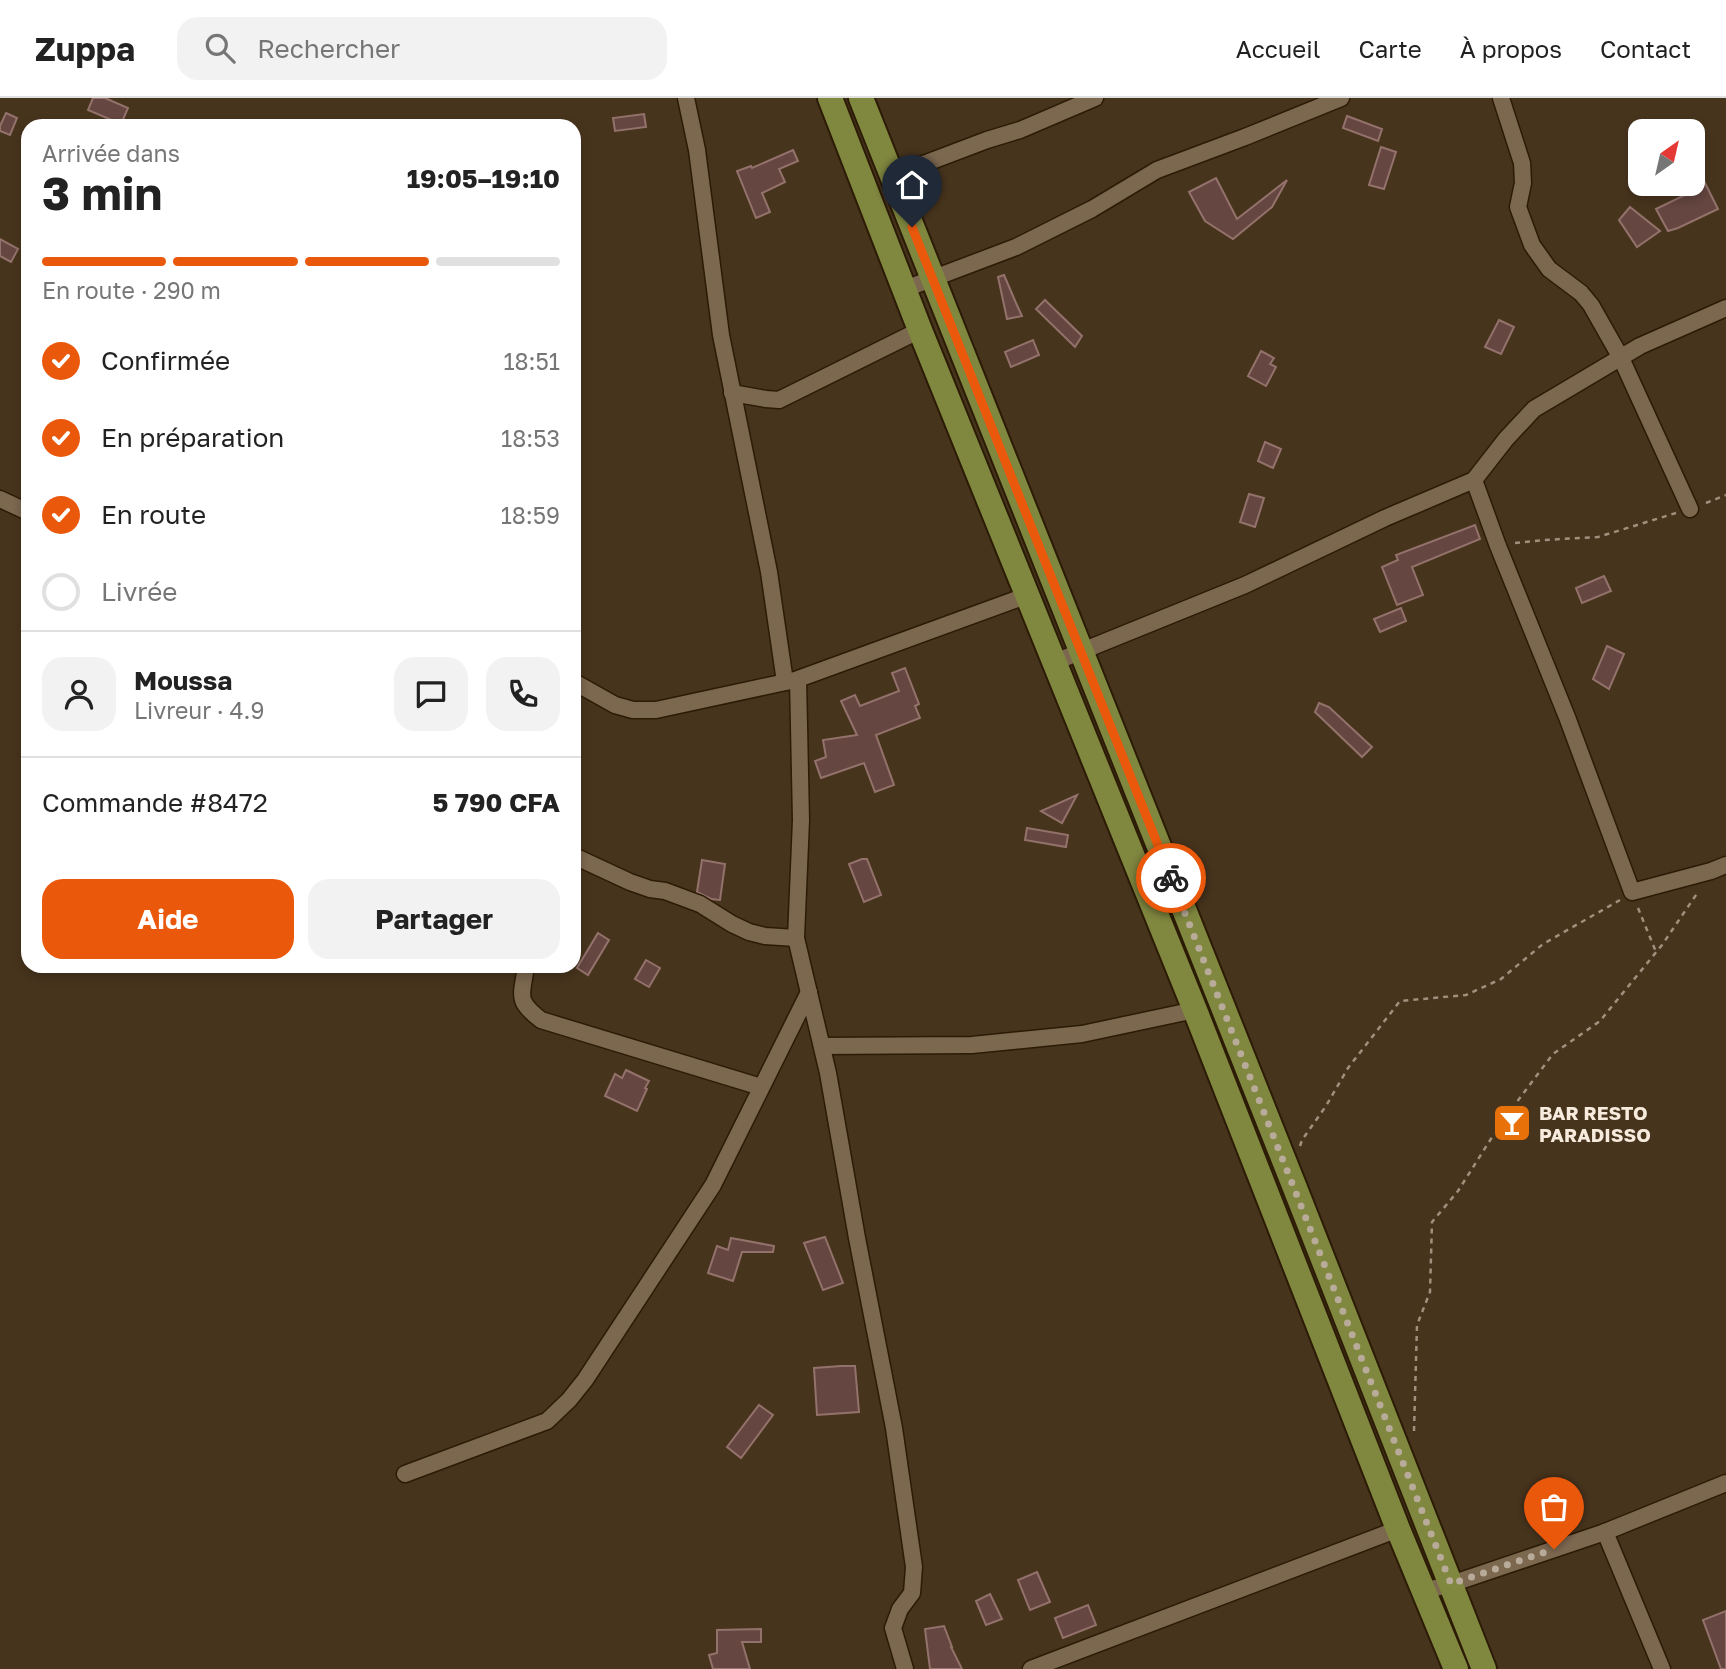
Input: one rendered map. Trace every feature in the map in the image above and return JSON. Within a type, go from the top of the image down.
[{"type":"highway","points":[[830,98],[920,330],[1195,1010],[1455,1669]]},
{"type":"highway","points":[[860,98],[1484,1669]]},
{"type":"street","points":[[686,98],[697,150],[721,335],[732,393],[792,680],[800,698],[801,820],[796,938],[828,1073],[894,1428],[914,1567],[912,1593],[900,1609],[893,1628],[905,1669]]},
{"type":"street","points":[[892,176],[1020,130],[1095,98]]},
{"type":"street","points":[[905,289],[1016,247],[1092,209],[1157,170],[1341,98]]},
{"type":"street","points":[[1501,98],[1522,163],[1523,183],[1518,207],[1532,245],[1549,269],[1591,304],[1621,358],[1689,509]]},
{"type":"street","points":[[1055,662],[1245,585],[1385,518],[1474,480],[1534,409],[1640,346],[1726,308]]},
{"type":"street","points":[[732,393],[779,400],[920,330]]},
{"type":"street","points":[[1474,480],[1632,892],[1718,868]]},
{"type":"street","points":[[0,499],[21,509]]},
{"type":"street","points":[[581,686],[615,705],[633,710],[656,710],[792,680],[1028,595]]},
{"type":"street","points":[[581,859],[630,882],[700,904],[748,932],[796,938]]},
{"type":"street","points":[[525,973],[522,999],[527,1009],[541,1020],[761,1087]]},
{"type":"street","points":[[405,1474],[547,1422],[569,1400],[585,1380],[713,1185],[808,992]]},
{"type":"street","points":[[822,1046],[972,1045],[1082,1034],[1195,1010]]},
{"type":"street","points":[[1424,1591],[1605,1532],[1726,1483]]},
{"type":"street","points":[[1031,1669],[1398,1529]]},
{"type":"street","points":[[1605,1532],[1662,1669]]},
{"type":"path","points":[[1498,546],[1598,537],[1726,495]]},
{"type":"path","points":[[1413,1434],[1418,1325],[1430,1292],[1432,1222],[1458,1191],[1501,1123],[1553,1054],[1600,1021],[1656,952],[1718,868]]},
{"type":"path","points":[[1299,1149],[1348,1068],[1400,1001],[1466,995],[1501,979],[1543,944],[1632,892],[1656,952]]},
{"type":"building","points":[[93,98],[105,98],[128,108],[123,119],[109,119],[88,110]]},
{"type":"building","points":[[6,113],[17,118],[10,135],[0,131]]},
{"type":"building","points":[[644,114],[646,127],[615,131],[613,118]]},
{"type":"building","points":[[1347,116],[1382,129],[1378,141],[1343,128]]},
{"type":"building","points":[[1381,147],[1396,152],[1384,189],[1369,185]]},
{"type":"building","points":[[793,150],[798,161],[779,169],[785,182],[762,193],[770,212],[756,218],[737,171],[751,166],[752,168]]},
{"type":"building","points":[[1216,178],[1237,219],[1287,180],[1272,207],[1233,239],[1205,221],[1189,192]]},
{"type":"building","points":[[1705,183],[1718,209],[1668,231],[1656,209],[1683,196],[1705,196]]},
{"type":"building","points":[[1630,207],[1660,231],[1637,247],[1619,220]]},
{"type":"building","points":[[0,239],[18,249],[11,262],[0,256]]},
{"type":"building","points":[[1004,275],[1022,316],[1007,319],[998,277]]},
{"type":"building","points":[[1045,300],[1082,336],[1075,347],[1036,309]]},
{"type":"building","points":[[1499,320],[1514,327],[1501,354],[1485,347]]},
{"type":"building","points":[[1033,340],[1039,355],[1011,367],[1005,352]]},
{"type":"building","points":[[1261,351],[1274,358],[1270,364],[1276,367],[1266,386],[1248,376]]},
{"type":"building","points":[[1265,442],[1281,449],[1273,468],[1258,461]]},
{"type":"building","points":[[1249,494],[1264,498],[1255,527],[1240,522]]},
{"type":"building","points":[[1475,525],[1480,539],[1412,567],[1423,595],[1397,605],[1382,567],[1398,560],[1396,555]]},
{"type":"building","points":[[1604,576],[1611,591],[1582,603],[1576,588]]},
{"type":"building","points":[[1401,608],[1406,621],[1380,632],[1374,619]]},
{"type":"building","points":[[1607,646],[1624,654],[1609,689],[1593,679]]},
{"type":"building","points":[[905,668],[919,704],[915,706],[920,718],[876,735],[894,785],[875,792],[864,763],[821,778],[815,761],[826,757],[823,740],[857,735],[841,701],[855,695],[860,706],[899,691],[892,673]]},
{"type":"building","points":[[1319,703],[1329,707],[1372,747],[1362,757],[1315,712]]},
{"type":"building","points":[[1077,795],[1062,823],[1041,811]]},
{"type":"building","points":[[1027,828],[1068,835],[1066,847],[1025,840]]},
{"type":"building","points":[[867,859],[881,895],[864,902],[849,864]]},
{"type":"building","points":[[702,860],[725,864],[720,900],[697,892]]},
{"type":"building","points":[[598,933],[609,940],[588,975],[581,971],[581,961]]},
{"type":"building","points":[[646,960],[660,968],[649,987],[635,979]]},
{"type":"building","points":[[626,1070],[649,1081],[637,1111],[605,1096],[615,1074],[622,1078]]},
{"type":"building","points":[[825,1237],[843,1283],[823,1290],[804,1243]]},
{"type":"building","points":[[731,1238],[774,1246],[773,1252],[742,1252],[733,1281],[708,1273],[717,1246],[728,1250]]},
{"type":"building","points":[[855,1366],[859,1412],[817,1415],[814,1368]]},
{"type":"building","points":[[759,1405],[773,1415],[741,1458],[727,1447]]},
{"type":"building","points":[[1037,1572],[1050,1602],[1030,1610],[1018,1580]]},
{"type":"building","points":[[990,1594],[1002,1619],[986,1625],[976,1601]]},
{"type":"building","points":[[1088,1605],[1096,1625],[1063,1638],[1055,1618]]},
{"type":"building","points":[[1726,1611],[1726,1669],[1721,1669],[1703,1620]]},
{"type":"building","points":[[944,1626],[962,1669],[930,1669],[925,1629]]},
{"type":"building","points":[[761,1629],[761,1642],[742,1642],[750,1669],[713,1669],[709,1655],[717,1653],[717,1630]]},
{"type":"way so far","points":[[1171,878],[1451,1584],[1554,1549]]},
{"type":"place","name":"BAR RESTO PARADISSO","points":[[1512,1123]]},
{"type":"route","points":[[912,227],[1171,878]]}]
